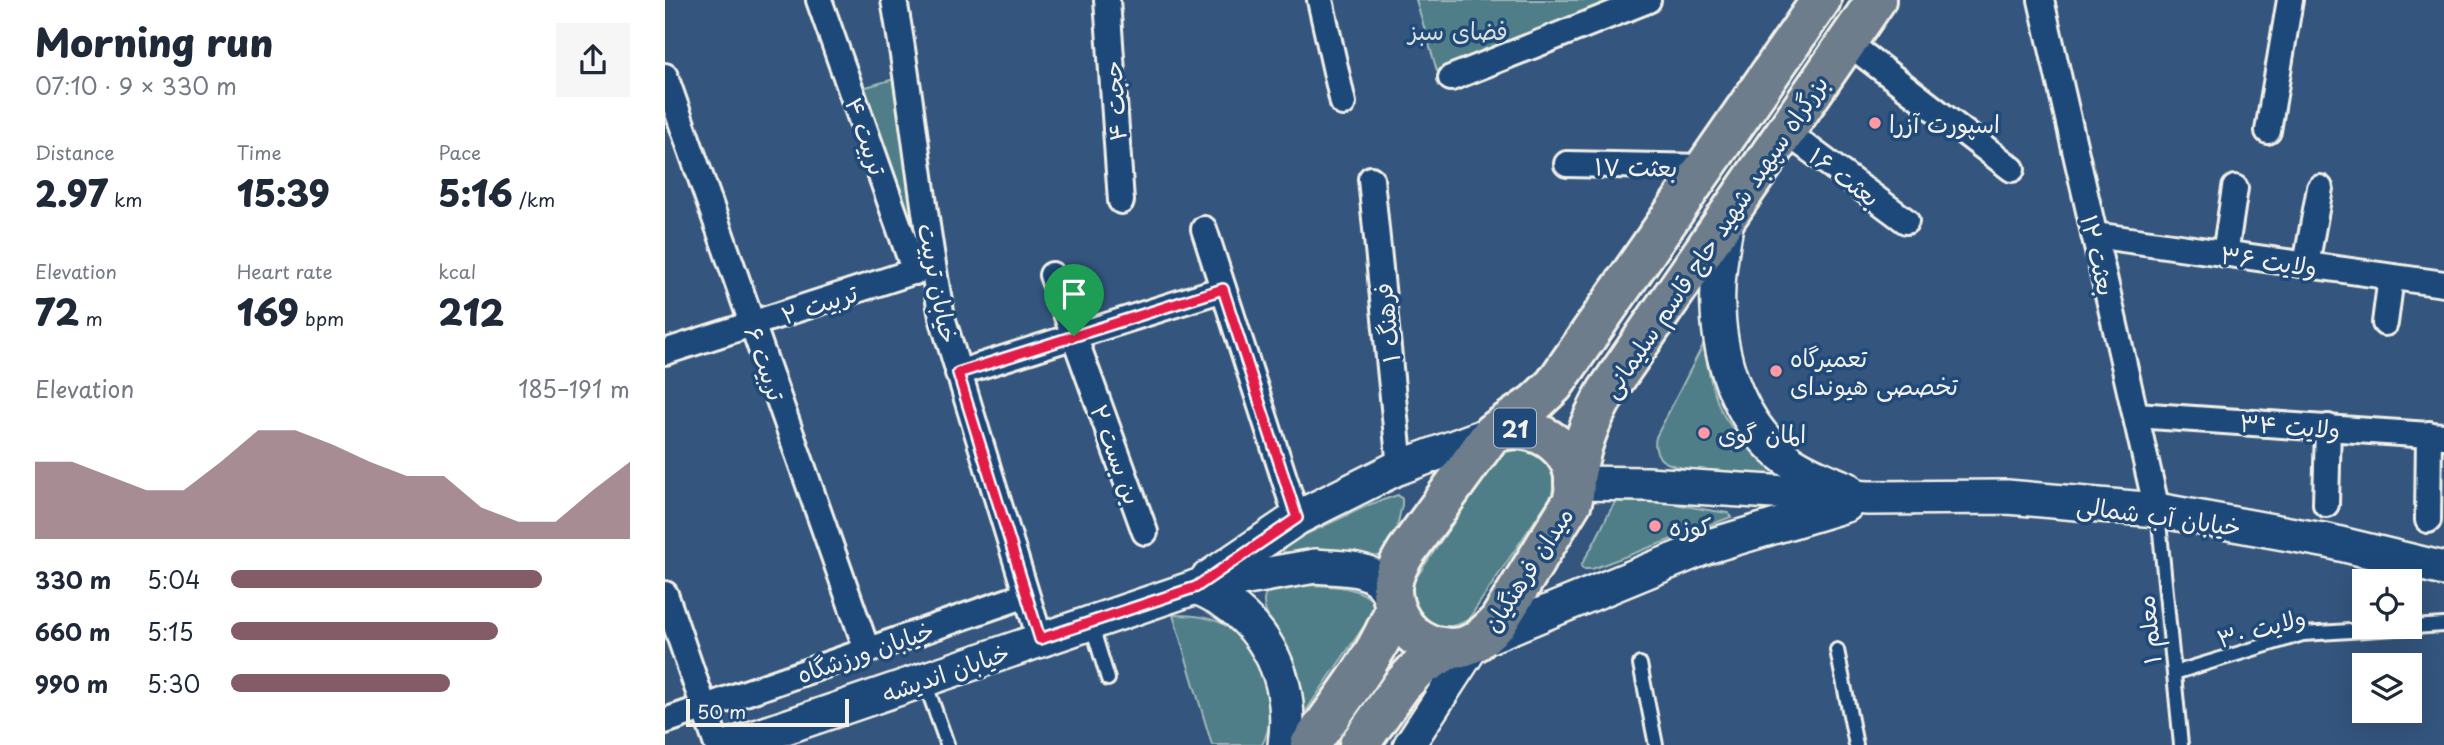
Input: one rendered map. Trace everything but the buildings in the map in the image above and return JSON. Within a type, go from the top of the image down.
[{"type":"highway","name":"بزرگراه سپهبد شهید حاج قاسم سلیمانی","points":[[1492,433],[1535,403],[1554,385],[1821,0]]},
{"type":"highway","name":"بزرگراه سپهبد شهید حاج قاسم سلیمانی","points":[[1574,483],[1590,419],[1630,354],[1876,0]]},
{"type":"highway","name":"میدان فرهنگیان","points":[[1394,604],[1403,624],[1416,637],[1430,645],[1464,645],[1498,622],[1565,513],[1575,492],[1565,454],[1535,431],[1517,428],[1492,433]]},
{"type":"highway","name":"21","points":[[1310,745],[1372,655],[1389,622],[1394,604],[1392,588],[1401,560],[1492,433]]},
{"type":"highway","points":[[1359,745],[1401,686],[1416,670],[1464,645]]},
{"type":"main road","points":[[1728,213],[1717,308],[1720,338],[1737,394],[1749,418],[1768,442],[1789,461],[1819,478],[1868,498]]},
{"type":"main road","name":"خیابان اندیشه","points":[[1196,587],[1297,518],[1401,467],[1492,433]]},
{"type":"main road","name":"خیابان آب شمالی","points":[[1574,483],[1647,484],[1868,498],[2007,497],[2157,510],[2329,541],[2444,569]]},
{"type":"main road","name":"خیابان آب شمالی","points":[[1464,645],[1706,547],[1868,498]]},
{"type":"main road","name":"خیابان اندیشه","points":[[733,745],[1196,587],[1286,570],[1324,567],[1355,571],[1376,578],[1394,604]]},
{"type":"main road","points":[[1196,587],[1215,594],[1240,613],[1266,645],[1276,663],[1286,693],[1288,725],[1285,745]]},
{"type":"street","name":"تربیت ۴","points":[[819,0],[923,269]]},
{"type":"street","name":"خیابان تربیت","points":[[894,0],[908,80],[923,269],[942,317],[1040,639]]},
{"type":"street","name":"حجت ۴","points":[[1107,0],[1121,201]]},
{"type":"street","points":[[1320,0],[1343,103]]},
{"type":"street","points":[[1451,78],[1648,0]]},
{"type":"street","name":"بعثت ۱۲","points":[[2041,0],[2157,510]]},
{"type":"street","points":[[2268,131],[2290,0]]},
{"type":"street","points":[[1847,42],[2013,169]]},
{"type":"street","name":"تربیت ۶","points":[[665,76],[867,650]]},
{"type":"street","name":"بعثت ۱۶","points":[[1785,131],[1906,221]]},
{"type":"street","name":"بعثت ۱۷","points":[[1567,164],[1705,167]]},
{"type":"street","name":"فرهنگ ۱","points":[[1371,179],[1401,467]]},
{"type":"street","points":[[2225,254],[2235,188]]},
{"type":"street","points":[[2306,265],[2320,188]]},
{"type":"street","points":[[1204,229],[1297,518]]},
{"type":"street","name":"ولایت ۳۶","points":[[2094,235],[2444,284]]},
{"type":"street","name":"تربیت ۲","points":[[665,352],[923,269]]},
{"type":"street","name":"بن بست ۲","points":[[1052,275],[1145,532]]},
{"type":"street","points":[[2385,323],[2391,277]]},
{"type":"street","points":[[958,373],[1223,289]]},
{"type":"street","name":"ولایت ۳۴","points":[[2136,415],[2436,435]]},
{"type":"street","points":[[2326,505],[2327,427]]},
{"type":"street","points":[[2428,520],[2436,435]]},
{"type":"street","points":[[665,594],[717,745]]},
{"type":"street","name":"خیابان ورزشگاه","points":[[665,721],[1026,595]]},
{"type":"street","points":[[1409,745],[1464,645]]},
{"type":"lane","name":"معلم ۱","points":[[2157,510],[2181,745]]},
{"type":"lane","points":[[1091,622],[1108,679]]},
{"type":"lane","name":"ولایت ۳۰","points":[[2173,673],[2303,634],[2444,625]]},
{"type":"lane","points":[[1837,650],[1856,745]]},
{"type":"lane","points":[[1640,664],[1656,745]]},
{"type":"lane","points":[[924,679],[947,744]]},
{"type":"green space","name":"فضای سبز","points":[[1416,0],[1619,0],[1437,71]]},
{"type":"green space","points":[[894,79],[920,233],[912,235],[859,89]]},
{"type":"green space","points":[[1703,345],[1713,389],[1728,423],[1781,473],[1778,477],[1681,468],[1660,458],[1656,451],[1656,437]]},
{"type":"green space","points":[[1518,449],[1535,454],[1547,463],[1552,477],[1552,495],[1468,620],[1445,627],[1426,621],[1415,605],[1414,581],[1498,457]]},
{"type":"green space","points":[[1398,495],[1402,499],[1402,505],[1396,532],[1383,555],[1284,552],[1282,549],[1283,545],[1371,504]]},
{"type":"green space","points":[[1618,498],[1728,513],[1731,517],[1592,569],[1583,569],[1581,566]]},
{"type":"green space","points":[[1299,585],[1350,589],[1369,597],[1376,604],[1375,610],[1299,721],[1296,671],[1264,604],[1268,590]]},
{"type":"green space","points":[[1173,615],[1203,617],[1231,628],[1263,664],[1271,682],[1272,700],[1268,730],[1262,745],[1212,745]]},
{"type":"place","name":"اسپورت آزرا","points":[[1875,123]]},
{"type":"place","name":"تعمیرگاه تخصصی هیوندای","points":[[1776,371]]},
{"type":"place","name":"المان گوی","points":[[1704,433]]},
{"type":"place","name":"کوزه","points":[[1655,526]]},
{"type":"route","points":[[1223,289],[1297,518],[1196,587],[1040,639],[958,373],[1074,336],[1223,289]]}]
